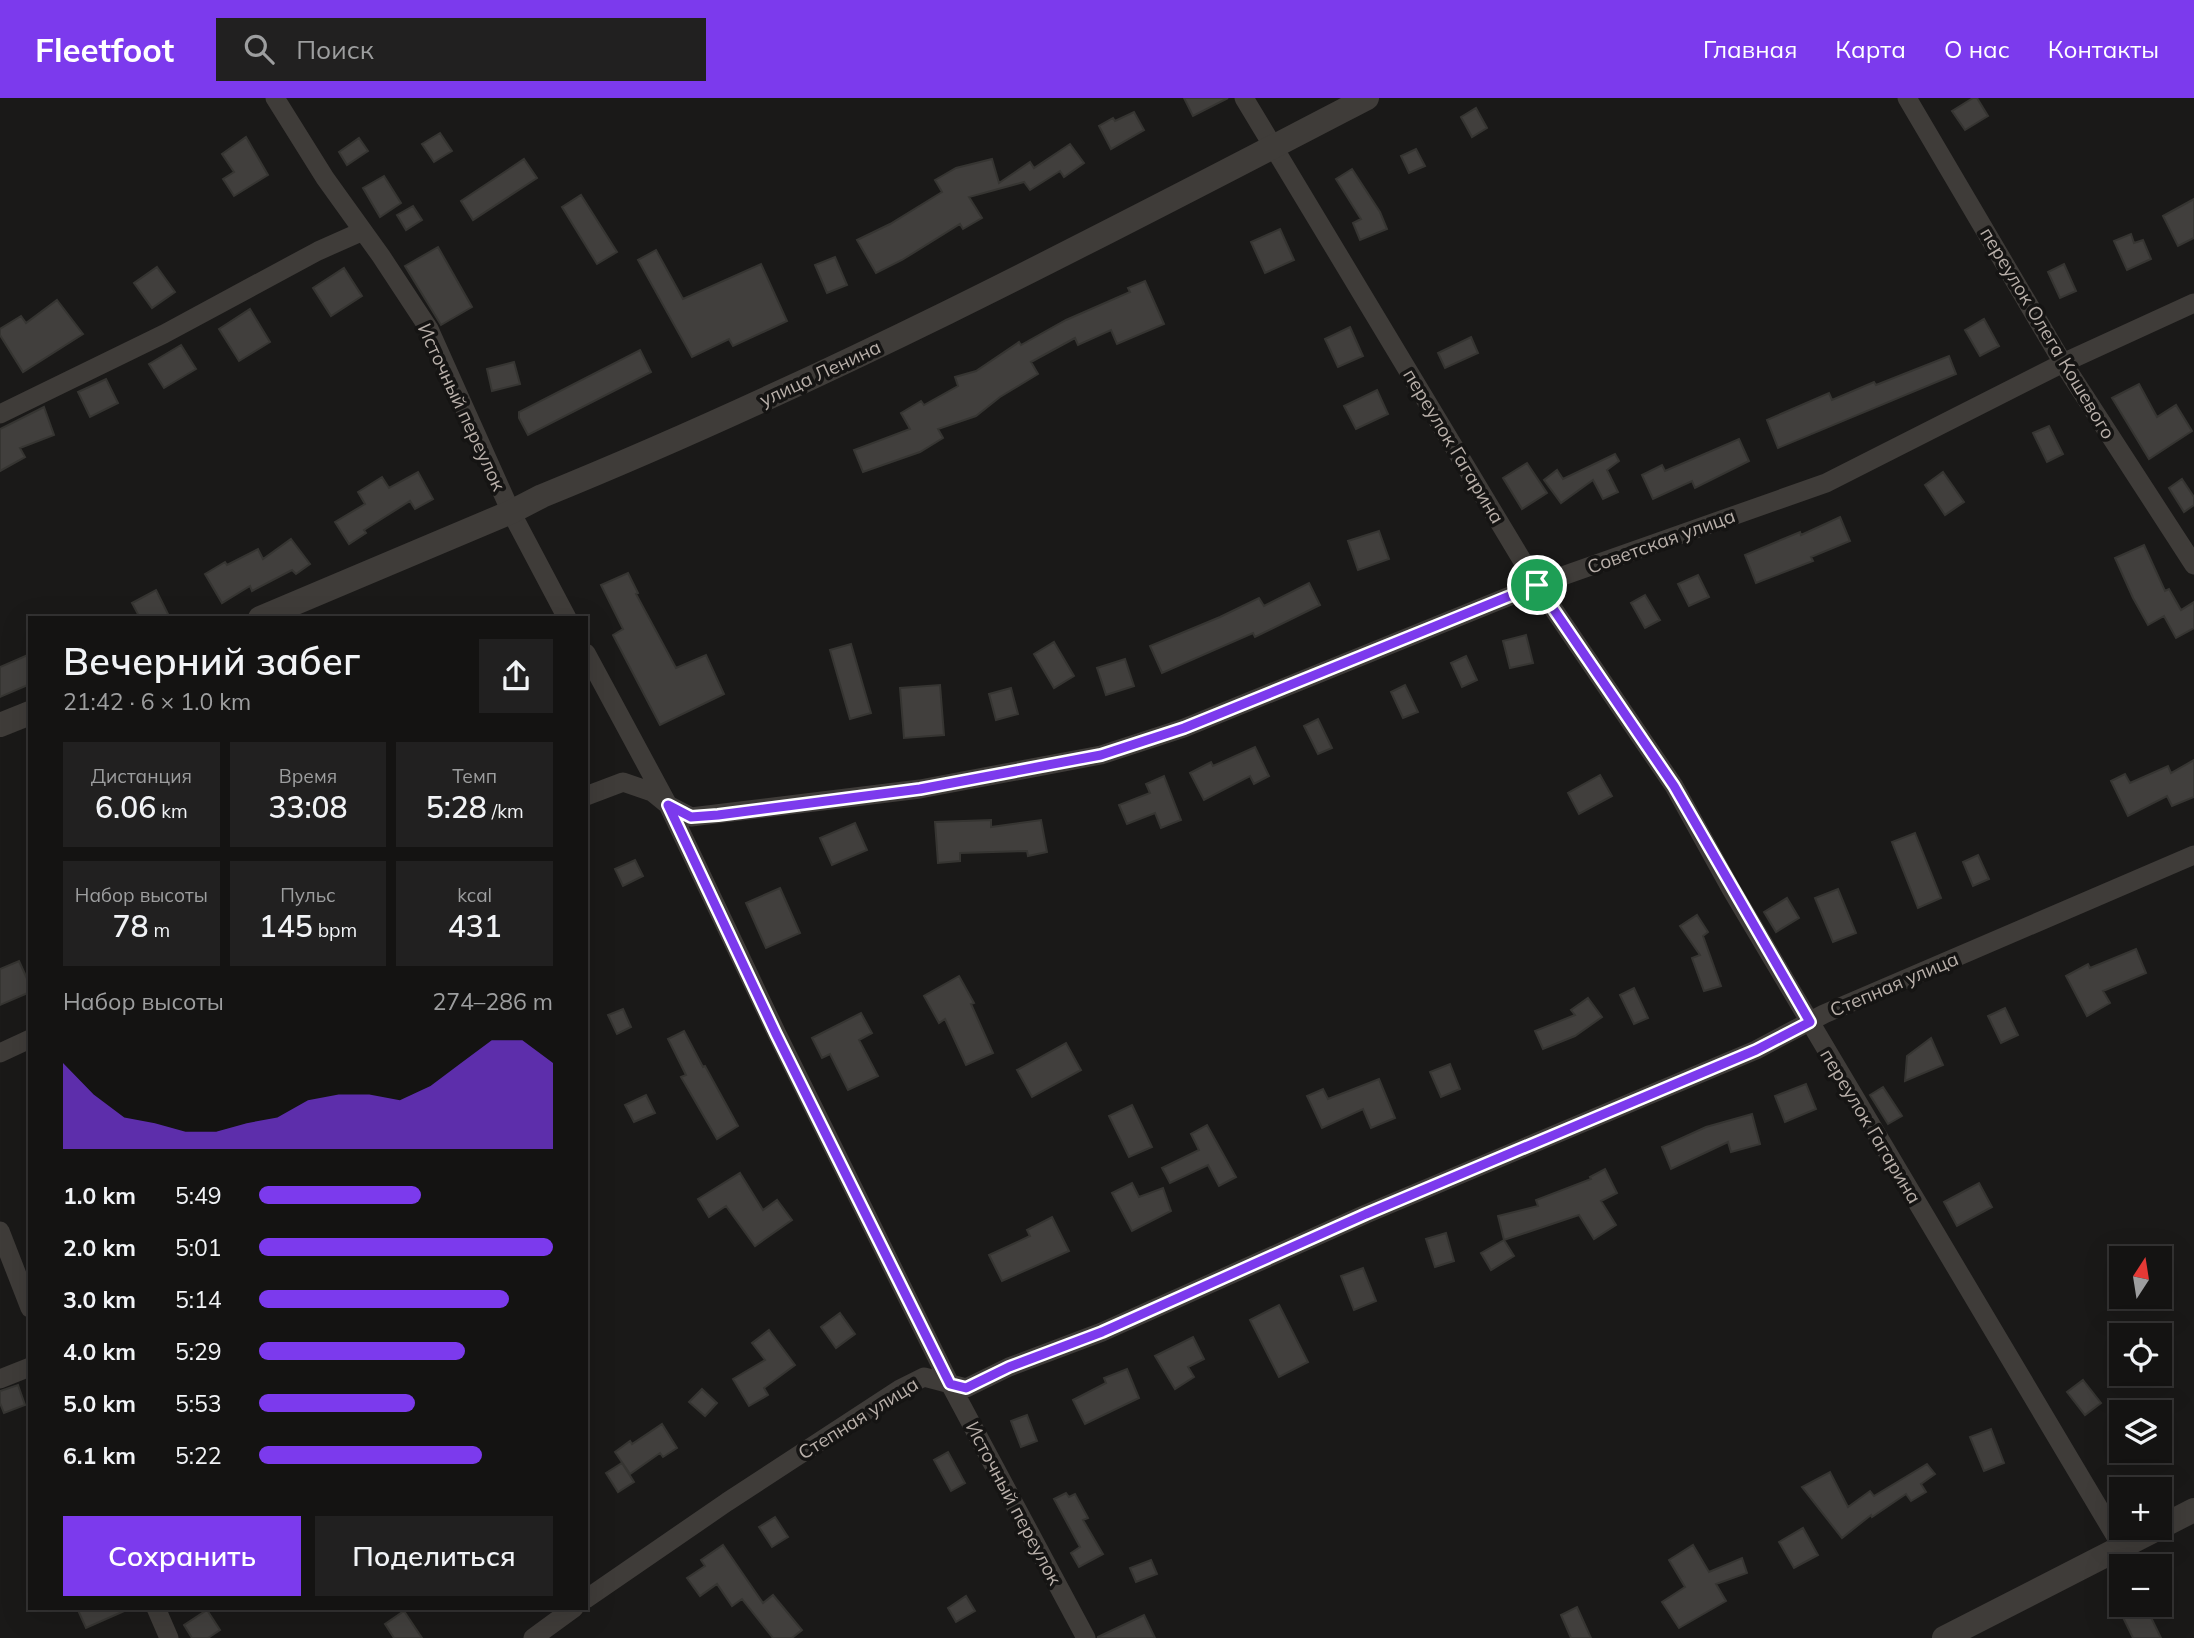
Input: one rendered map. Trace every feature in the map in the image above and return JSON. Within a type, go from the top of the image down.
[{"type":"street","name":"Источный переулок","points":[[275,98],[325,178],[429,329],[511,512],[567,616]]},
{"type":"street","name":"переулок Гагарина","points":[[1244,98],[1537,585],[1674,786],[1810,1022],[2122,1547]]},
{"type":"street","name":"улица Ленина","points":[[265,616],[511,512],[842,364],[1054,261],[1367,98]]},
{"type":"street","name":"переулок Олега Кошевого","points":[[1907,98],[2063,363],[2194,565]]},
{"type":"street","points":[[0,414],[164,334],[318,251],[363,231]]},
{"type":"street","name":"Советская улица","points":[[588,795],[623,782],[652,792],[668,805],[691,817],[718,815],[920,789],[1101,755],[1184,728],[1537,585],[1826,483],[2063,363],[2194,303]]},
{"type":"street","name":"Источный переулок","points":[[588,657],[668,805],[776,1034],[950,1384],[1086,1638]]},
{"type":"street","points":[[0,725],[28,714]]},
{"type":"street","name":"Степная улица","points":[[588,1598],[727,1502],[900,1389],[924,1377],[966,1388],[1009,1367],[1102,1332],[1366,1214],[1756,1050],[1810,1022],[2194,855]]},
{"type":"street","points":[[0,1053],[28,1040]]},
{"type":"street","points":[[0,1231],[28,1303]]},
{"type":"street","points":[[0,1379],[28,1368]]},
{"type":"street","points":[[1944,1638],[2194,1510]]},
{"type":"street","points":[[157,1610],[169,1638]]},
{"type":"street","points":[[533,1638],[571,1610]]},
{"type":"building","points":[[1184,98],[1228,98],[1193,116]]},
{"type":"building","points":[[1977,98],[1988,116],[1965,130],[1952,111]]},
{"type":"building","points":[[1476,108],[1487,128],[1472,137],[1461,117]]},
{"type":"building","points":[[1134,112],[1144,130],[1111,149],[1099,126],[1113,118],[1115,121]]},
{"type":"building","points":[[440,133],[452,151],[434,162],[422,144]]},
{"type":"building","points":[[246,137],[268,175],[234,196],[223,179],[234,172],[222,154]]},
{"type":"building","points":[[359,138],[368,151],[347,165],[339,152]]},
{"type":"building","points":[[1070,144],[1084,163],[1064,177],[1060,171],[1030,190],[1024,182],[969,197],[982,218],[963,229],[960,224],[876,273],[857,240],[890,224],[942,192],[935,180],[956,168],[992,159],[999,183],[1030,162],[1034,168]]},
{"type":"building","points":[[1416,149],[1425,166],[1409,173],[1401,156]]},
{"type":"building","points":[[524,159],[537,178],[473,220],[461,201]]},
{"type":"building","points":[[1352,169],[1380,212],[1387,229],[1360,240],[1353,223],[1361,219],[1336,179]]},
{"type":"building","points":[[384,176],[401,203],[380,217],[363,188]]},
{"type":"building","points":[[581,195],[617,252],[597,264],[562,207]]},
{"type":"building","points":[[2194,199],[2194,238],[2178,246],[2163,216]]},
{"type":"building","points":[[413,206],[422,220],[406,230],[397,215]]},
{"type":"building","points":[[1280,229],[1294,260],[1265,273],[1251,242]]},
{"type":"building","points":[[2131,234],[2134,243],[2143,240],[2151,259],[2127,270],[2114,241]]},
{"type":"building","points":[[438,247],[472,307],[441,325],[405,266]]},
{"type":"building","points":[[656,250],[683,299],[761,264],[787,321],[733,346],[729,339],[692,357],[638,260]]},
{"type":"building","points":[[835,257],[847,285],[827,293],[815,265]]},
{"type":"building","points":[[2064,264],[2076,291],[2060,298],[2048,272]]},
{"type":"building","points":[[157,267],[175,292],[152,308],[134,283]]},
{"type":"building","points":[[344,268],[362,296],[331,316],[313,288]]},
{"type":"building","points":[[1145,281],[1164,324],[1117,344],[1111,330],[1078,345],[1075,338],[1031,362],[1038,374],[1000,397],[976,416],[938,429],[943,438],[920,452],[863,472],[854,450],[910,429],[901,413],[921,401],[924,405],[958,386],[955,377],[976,371],[1019,342],[1021,345],[1066,320],[1130,292],[1128,288]]},
{"type":"building","points":[[57,300],[83,334],[23,372],[0,335],[0,329],[21,316],[26,323]]},
{"type":"building","points":[[250,309],[270,342],[239,361],[219,329]]},
{"type":"building","points":[[1984,319],[1999,346],[1980,356],[1965,330]]},
{"type":"building","points":[[1350,327],[1363,356],[1338,367],[1325,339]]},
{"type":"building","points":[[1471,337],[1478,353],[1445,368],[1438,353]]},
{"type":"building","points":[[181,345],[196,369],[164,388],[149,364]]},
{"type":"building","points":[[640,350],[651,372],[528,435],[519,418],[519,412]]},
{"type":"building","points":[[1949,356],[1956,374],[1778,448],[1767,420],[1829,393],[1832,400]]},
{"type":"building","points":[[514,362],[520,384],[492,391],[487,369]]},
{"type":"building","points":[[106,379],[118,403],[90,417],[78,392]]},
{"type":"building","points":[[2139,384],[2157,417],[2176,405],[2192,431],[2149,459],[2112,398]]},
{"type":"building","points":[[1377,390],[1388,414],[1356,429],[1344,406]]},
{"type":"building","points":[[44,407],[54,435],[20,448],[25,457],[0,471],[0,429]]},
{"type":"building","points":[[2049,426],[2063,454],[2047,462],[2033,433]]},
{"type":"building","points":[[1739,439],[1749,461],[1695,488],[1692,481],[1653,499],[1642,475],[1662,465],[1665,471]]},
{"type":"building","points":[[1615,454],[1619,461],[1607,470],[1618,492],[1603,499],[1593,480],[1561,503],[1544,480],[1557,470],[1563,479]]},
{"type":"building","points":[[1527,463],[1547,493],[1522,509],[1503,478]]},
{"type":"building","points":[[418,472],[433,499],[415,509],[410,501],[364,530],[366,533],[349,544],[335,522],[365,504],[358,492],[382,477],[389,488]]},
{"type":"building","points":[[1943,472],[1964,502],[1945,515],[1925,485]]},
{"type":"building","points":[[2182,479],[2194,497],[2194,505],[2184,512],[2169,488]]},
{"type":"building","points":[[1840,517],[1850,541],[1811,557],[1813,561],[1756,583],[1745,555],[1800,532],[1801,535]]},
{"type":"building","points":[[1379,531],[1389,559],[1358,570],[1348,541]]},
{"type":"building","points":[[291,539],[310,564],[296,574],[292,570],[252,591],[250,586],[222,603],[205,574],[225,562],[227,565],[258,549],[263,559]]},
{"type":"building","points":[[2144,545],[2165,591],[2169,589],[2181,610],[2194,602],[2194,628],[2176,638],[2164,616],[2148,625],[2115,558]]},
{"type":"building","points":[[628,573],[638,593],[636,594],[676,668],[706,655],[724,694],[660,725],[613,635],[623,629],[601,585]]},
{"type":"building","points":[[1698,575],[1709,597],[1689,606],[1678,584]]},
{"type":"building","points":[[1309,583],[1320,605],[1255,637],[1253,633],[1162,673],[1150,646],[1259,598],[1264,606]]},
{"type":"building","points":[[156,590],[169,616],[139,616],[132,603]]},
{"type":"building","points":[[1645,595],[1660,620],[1645,628],[1631,603]]},
{"type":"building","points":[[1526,635],[1533,663],[1510,668],[1503,641]]},
{"type":"building","points":[[1054,642],[1074,676],[1054,688],[1034,654]]},
{"type":"building","points":[[851,644],[871,713],[850,719],[830,650]]},
{"type":"building","points":[[28,655],[28,685],[0,697],[0,667]]},
{"type":"building","points":[[1466,656],[1477,680],[1462,687],[1451,663]]},
{"type":"building","points":[[1125,659],[1134,686],[1106,695],[1097,668]]},
{"type":"building","points":[[940,685],[944,735],[904,738],[900,688]]},
{"type":"building","points":[[1405,685],[1418,712],[1403,718],[1391,692]]},
{"type":"building","points":[[1011,688],[1018,714],[996,720],[989,694]]},
{"type":"building","points":[[1318,719],[1332,748],[1318,754],[1304,726]]},
{"type":"building","points":[[1255,747],[1269,776],[1254,784],[1250,776],[1204,800],[1190,773],[1211,762],[1213,766]]},
{"type":"building","points":[[2194,760],[2194,797],[2172,806],[2167,796],[2128,816],[2111,781],[2125,774],[2130,783],[2168,766],[2171,773]]},
{"type":"building","points":[[1600,775],[1612,796],[1579,814],[1568,793]]},
{"type":"building","points":[[1164,776],[1181,820],[1161,828],[1155,813],[1127,824],[1119,805],[1150,793],[1146,784]]},
{"type":"building","points":[[991,820],[991,827],[1041,820],[1047,852],[1028,856],[1027,851],[960,853],[960,861],[938,863],[935,822]]},
{"type":"building","points":[[855,823],[867,850],[832,865],[820,838]]},
{"type":"building","points":[[1915,833],[1941,898],[1918,908],[1892,842]]},
{"type":"building","points":[[1978,855],[1989,879],[1973,886],[1963,862]]},
{"type":"building","points":[[635,860],[643,876],[623,886],[615,869]]},
{"type":"building","points":[[780,888],[800,933],[766,948],[746,903]]},
{"type":"building","points":[[1838,889],[1856,933],[1833,942],[1815,898]]},
{"type":"building","points":[[1787,898],[1799,918],[1776,932],[1764,912]]},
{"type":"building","points":[[1697,915],[1708,932],[1703,936],[1721,986],[1704,991],[1692,958],[1700,955],[1680,926]]},
{"type":"building","points":[[2136,949],[2146,973],[2103,991],[2110,1003],[2087,1016],[2066,976],[2088,964],[2090,968]]},
{"type":"building","points":[[19,961],[28,981],[28,993],[0,1005],[0,969]]},
{"type":"building","points":[[959,976],[974,1003],[971,1004],[993,1053],[966,1065],[945,1019],[939,1023],[924,996]]},
{"type":"building","points":[[1634,988],[1648,1018],[1634,1024],[1620,995]]},
{"type":"building","points":[[1588,998],[1602,1017],[1575,1036],[1543,1049],[1535,1031],[1575,1015],[1571,1010]]},
{"type":"building","points":[[2005,1008],[2018,1035],[2001,1043],[1988,1016]]},
{"type":"building","points":[[623,1009],[631,1027],[617,1034],[608,1015]]},
{"type":"building","points":[[861,1013],[872,1033],[859,1040],[878,1076],[848,1090],[830,1054],[822,1058],[812,1038]]},
{"type":"building","points":[[684,1031],[738,1126],[717,1139],[681,1077],[686,1075],[668,1039]]},
{"type":"building","points":[[1931,1038],[1943,1065],[1905,1081],[1907,1056]]},
{"type":"building","points":[[1066,1043],[1081,1070],[1032,1097],[1017,1070]]},
{"type":"building","points":[[1450,1064],[1460,1089],[1441,1097],[1430,1072]]},
{"type":"building","points":[[1379,1079],[1395,1118],[1371,1128],[1363,1109],[1322,1128],[1307,1096],[1323,1089],[1328,1099]]},
{"type":"building","points":[[1806,1084],[1816,1109],[1785,1122],[1775,1096]]},
{"type":"building","points":[[1883,1087],[1902,1116],[1888,1124],[1870,1095]]},
{"type":"building","points":[[646,1095],[655,1113],[634,1122],[625,1105]]},
{"type":"building","points":[[1132,1105],[1152,1147],[1129,1157],[1109,1116]]},
{"type":"building","points":[[1752,1114],[1760,1144],[1731,1152],[1728,1142],[1671,1169],[1662,1147],[1706,1127]]},
{"type":"building","points":[[1207,1125],[1236,1177],[1219,1186],[1208,1165],[1170,1183],[1162,1168],[1199,1150],[1191,1134]]},
{"type":"building","points":[[1605,1169],[1617,1193],[1601,1201],[1616,1225],[1594,1239],[1579,1215],[1504,1240],[1498,1216],[1538,1206],[1536,1200],[1591,1179],[1590,1177]]},
{"type":"building","points":[[740,1173],[763,1210],[777,1200],[792,1220],[755,1246],[726,1206],[709,1217],[698,1199]]},
{"type":"building","points":[[1132,1183],[1139,1197],[1163,1188],[1171,1211],[1132,1231],[1112,1193]]},
{"type":"building","points":[[1979,1183],[1992,1207],[1957,1226],[1944,1202]]},
{"type":"building","points":[[1052,1217],[1069,1251],[1002,1281],[989,1255],[1030,1236],[1027,1230]]},
{"type":"building","points":[[1446,1233],[1454,1261],[1435,1267],[1426,1239]]},
{"type":"building","points":[[1504,1240],[1514,1256],[1491,1270],[1481,1253]]},
{"type":"building","points":[[1363,1268],[1376,1301],[1354,1310],[1341,1276]]},
{"type":"building","points":[[1279,1305],[1308,1362],[1279,1377],[1250,1320]]},
{"type":"building","points":[[840,1313],[855,1334],[836,1348],[821,1327]]},
{"type":"building","points":[[769,1330],[795,1365],[764,1388],[768,1395],[749,1406],[733,1379],[765,1360],[752,1343]]},
{"type":"building","points":[[1193,1337],[1204,1359],[1188,1367],[1194,1377],[1175,1389],[1155,1356]]},
{"type":"building","points":[[1127,1369],[1139,1398],[1085,1424],[1073,1400],[1106,1383],[1104,1378]]},
{"type":"building","points":[[2083,1380],[2101,1403],[2085,1415],[2067,1392]]},
{"type":"building","points":[[18,1385],[25,1405],[4,1413],[0,1403],[0,1391]]},
{"type":"building","points":[[702,1389],[717,1403],[705,1416],[689,1402]]},
{"type":"building","points":[[1027,1415],[1037,1441],[1021,1447],[1011,1421]]},
{"type":"building","points":[[662,1424],[677,1448],[663,1457],[660,1453],[630,1474],[615,1452]]},
{"type":"building","points":[[1991,1429],[2004,1463],[1984,1471],[1970,1437]]},
{"type":"building","points":[[948,1452],[965,1483],[951,1491],[934,1460]]},
{"type":"building","points":[[622,1463],[634,1482],[618,1492],[606,1473]]},
{"type":"building","points":[[1927,1464],[1935,1474],[1921,1484],[1926,1492],[1911,1501],[1906,1494],[1872,1517],[1871,1515],[1842,1538],[1802,1487],[1830,1472],[1848,1507],[1870,1491],[1874,1496]]},
{"type":"building","points":[[1066,1493],[1069,1497],[1075,1494],[1088,1518],[1083,1520],[1103,1554],[1079,1567],[1071,1553],[1080,1547],[1054,1499]]},
{"type":"building","points":[[775,1517],[788,1537],[772,1547],[759,1527]]},
{"type":"building","points":[[1803,1528],[1818,1555],[1794,1568],[1779,1542]]},
{"type":"building","points":[[723,1545],[763,1603],[773,1595],[802,1630],[792,1638],[773,1638],[742,1599],[732,1606],[717,1584],[700,1596],[687,1578],[705,1566],[701,1560]]},
{"type":"building","points":[[1693,1545],[1709,1572],[1742,1558],[1747,1573],[1716,1584],[1726,1601],[1679,1628],[1662,1602],[1685,1587],[1669,1560]]},
{"type":"building","points":[[1151,1560],[1157,1574],[1136,1582],[1130,1568]]},
{"type":"building","points":[[966,1596],[975,1611],[956,1622],[948,1608]]},
{"type":"building","points":[[1577,1607],[1591,1638],[1571,1638],[1561,1615]]},
{"type":"building","points":[[78,1610],[126,1610],[86,1628]]},
{"type":"building","points":[[207,1610],[220,1630],[208,1638],[192,1638],[184,1625]]},
{"type":"building","points":[[404,1611],[422,1638],[394,1638],[385,1624]]},
{"type":"building","points":[[1144,1615],[1155,1638],[1098,1638],[1098,1637]]},
{"type":"building","points":[[2123,1617],[2151,1617],[2161,1638],[2133,1638]]},
{"type":"route","points":[[1537,585],[1674,786],[1810,1022],[1756,1050],[1366,1214],[1102,1332],[1009,1367],[966,1388],[950,1384],[776,1034],[668,805],[691,817],[718,815],[920,789],[1101,755],[1184,728],[1537,585]]}]
